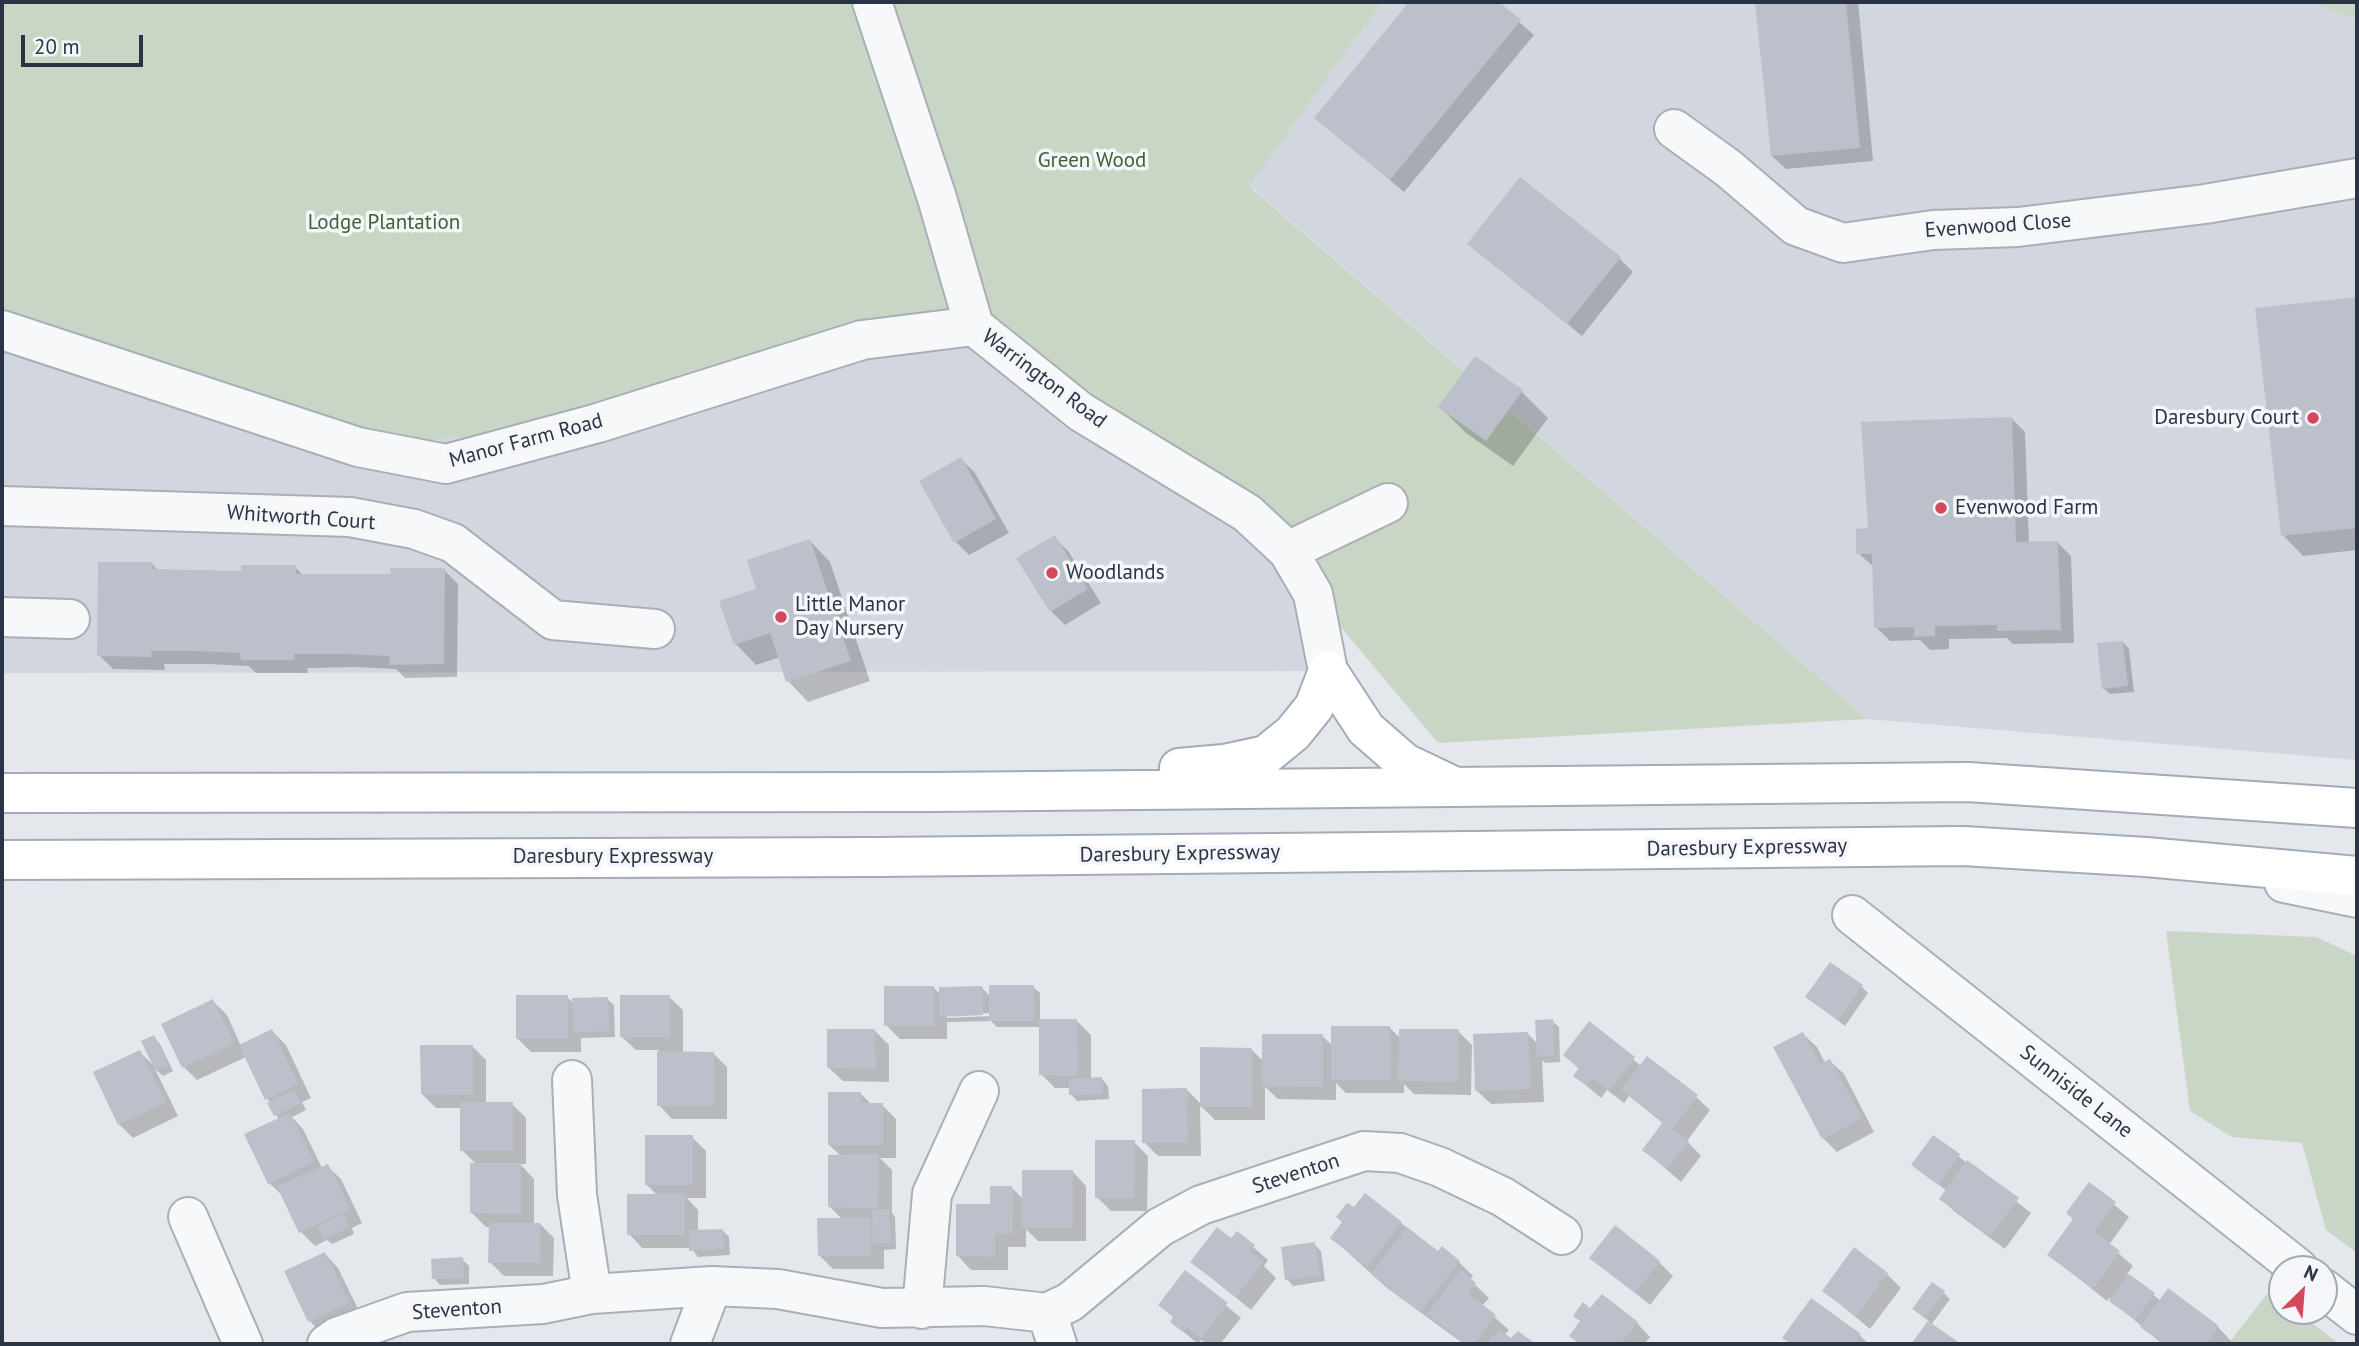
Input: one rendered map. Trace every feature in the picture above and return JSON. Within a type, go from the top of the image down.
[{"type":"main road","points":[[1328,670],[1366,730],[1405,763],[1459,789]]},
{"type":"main road","points":[[933,792],[1224,764],[1266,755],[1293,733],[1314,707],[1328,670]]},
{"type":"main road","points":[[2,793],[933,792],[1968,782],[2357,808]]},
{"type":"main road","name":"Daresbury Expressway","points":[[2,860],[877,857],[1963,846],[2146,856],[2357,876]]},
{"type":"street","name":"Warrington Road","points":[[872,2],[937,198],[974,326],[1081,412],[1247,513],[1288,551],[1313,594],[1328,670]]},
{"type":"street","name":"Evenwood Close","points":[[1674,129],[1727,168],[1796,226],[1843,243],[1933,230],[2018,227],[2205,204],[2357,178]]},
{"type":"street","name":"Manor Farm Road","points":[[2,330],[358,447],[446,464],[611,419],[862,340],[974,326]]},
{"type":"street","points":[[1288,551],[1388,503]]},
{"type":"street","name":"Whitworth Court","points":[[2,506],[350,517],[414,529],[453,543],[553,620],[654,629]]},
{"type":"street","points":[[2,617],[70,619]]},
{"type":"street","points":[[2146,856],[2357,898]]},
{"type":"street","name":"Sunniside Lane","points":[[1852,915],[2281,1255]]},
{"type":"street","points":[[572,1080],[577,1195],[592,1294]]},
{"type":"street","points":[[922,1309],[932,1194],[979,1091]]},
{"type":"street","name":"Steventon","points":[[327,1344],[337,1337],[407,1312],[542,1304],[592,1294],[712,1286],[778,1289],[883,1308],[984,1306],[1052,1329],[1070,1301],[1160,1227],[1201,1205],[1364,1151],[1400,1153],[1440,1167],[1503,1197],[1562,1235]]},
{"type":"street","points":[[188,1217],[243,1344]]},
{"type":"street","points":[[690,1344],[712,1286]]},
{"type":"street","points":[[2338,1300],[2357,1315]]},
{"type":"shaded area","points":[[1382,2],[2311,2],[2357,19],[2357,760],[1867,719],[1249,185]]},
{"type":"shaded area","points":[[974,326],[1288,551],[1328,671],[2,673],[2,330]]},
{"type":"green space","points":[[2,2],[1382,2],[1249,186],[1867,719],[1438,743],[1313,594],[1288,551],[974,326],[598,423],[358,447],[2,330]]},
{"type":"green space","points":[[2311,2],[2357,2],[2357,19]]},
{"type":"green space","points":[[2166,931],[2316,937],[2357,956],[2357,1253],[2326,1230],[2302,1143],[2232,1137],[2190,1111]]},
{"type":"green space","points":[[2268,1293],[2268,1325],[2315,1325],[2339,1344],[2228,1344]]},
{"type":"building","points":[[1409,2],[1499,2],[1521,20],[1390,180],[1314,118]]},
{"type":"building","points":[[1755,2],[1846,2],[1860,148],[1771,156]]},
{"type":"building","points":[[1520,177],[1621,257],[1567,324],[1467,244]]},
{"type":"building","name":"Daresbury Court","points":[[2357,297],[2357,528],[2281,536],[2255,308]]},
{"type":"building","points":[[1475,356],[1523,390],[1486,441],[1438,407]]},
{"type":"building","name":"Evenwood Farm","points":[[2012,417],[2016,542],[2058,541],[2061,630],[1997,631],[1997,625],[1935,626],[1935,636],[1914,637],[1914,627],[1874,628],[1872,554],[1856,554],[1856,529],[1868,528],[1861,422]]},
{"type":"building","points":[[961,457],[996,519],[954,543],[919,481]]},
{"type":"building","name":"Woodlands","points":[[1055,535],[1088,589],[1050,612],[1016,558]]},
{"type":"building","name":"Little Manor Day Nursery","points":[[810,539],[851,661],[786,682],[770,633],[734,645],[719,601],[756,589],[747,560]]},
{"type":"building","points":[[98,562],[152,562],[153,569],[241,571],[241,565],[296,565],[296,574],[391,574],[390,568],[445,568],[444,664],[390,665],[389,656],[342,654],[294,654],[295,660],[241,660],[240,653],[194,651],[151,651],[152,657],[97,656]]},
{"type":"building","points":[[2123,641],[2128,686],[2102,689],[2097,643]]},
{"type":"building","points":[[1830,962],[1863,985],[1838,1020],[1805,997]]},
{"type":"building","points":[[989,985],[1034,985],[1034,1021],[989,1021]]},
{"type":"building","points":[[884,986],[934,986],[934,1026],[884,1026]]},
{"type":"building","points":[[982,986],[983,1015],[939,1017],[939,987]]},
{"type":"building","points":[[516,995],[568,995],[568,1039],[516,1039]]},
{"type":"building","points":[[620,995],[670,995],[670,1037],[620,1037]]},
{"type":"building","points":[[608,997],[609,1031],[574,1032],[572,998]]},
{"type":"building","points":[[213,999],[234,1043],[182,1068],[161,1024]]},
{"type":"building","points":[[1039,1019],[1077,1019],[1078,1076],[1039,1075]]},
{"type":"building","points":[[1553,1019],[1554,1056],[1537,1057],[1535,1020]]},
{"type":"building","points":[[1589,1021],[1635,1057],[1609,1091],[1592,1078],[1587,1086],[1573,1076],[1579,1068],[1563,1055]]},
{"type":"building","points":[[1331,1026],[1390,1026],[1391,1080],[1331,1080]]},
{"type":"building","points":[[272,1029],[298,1084],[265,1100],[239,1045]]},
{"type":"building","points":[[827,1029],[875,1029],[876,1069],[827,1068]]},
{"type":"building","points":[[1399,1029],[1459,1029],[1458,1082],[1398,1081]]},
{"type":"building","points":[[1528,1032],[1531,1089],[1475,1091],[1473,1034]]},
{"type":"building","points":[[1803,1032],[1820,1064],[1830,1059],[1862,1118],[1822,1139],[1773,1047]]},
{"type":"building","points":[[1262,1034],[1323,1034],[1323,1087],[1262,1086]]},
{"type":"building","points":[[154,1035],[168,1065],[155,1070],[141,1041]]},
{"type":"building","points":[[420,1045],[473,1045],[473,1095],[421,1094]]},
{"type":"building","points":[[1200,1047],[1252,1048],[1252,1107],[1200,1107]]},
{"type":"building","points":[[140,1050],[166,1102],[118,1125],[93,1072]]},
{"type":"building","points":[[657,1051],[714,1052],[714,1106],[657,1106]]},
{"type":"building","points":[[1647,1056],[1698,1095],[1672,1129],[1689,1141],[1667,1169],[1642,1150],[1663,1122],[1621,1090]]},
{"type":"building","points":[[1102,1077],[1103,1094],[1069,1095],[1069,1079]]},
{"type":"building","points":[[1187,1088],[1188,1143],[1142,1143],[1142,1089]]},
{"type":"building","points":[[294,1090],[301,1103],[274,1116],[267,1103]]},
{"type":"building","points":[[828,1092],[861,1092],[861,1103],[883,1103],[883,1145],[828,1145]]},
{"type":"building","points":[[460,1102],[513,1102],[513,1151],[460,1151]]},
{"type":"building","points":[[290,1113],[314,1162],[268,1184],[244,1134]]},
{"type":"building","points":[[645,1135],[693,1135],[693,1185],[645,1185]]},
{"type":"building","points":[[1933,1135],[1960,1154],[1938,1185],[1911,1165]]},
{"type":"building","points":[[1095,1140],[1135,1140],[1134,1198],[1095,1198]]},
{"type":"building","points":[[879,1154],[878,1208],[828,1207],[828,1155]]},
{"type":"building","points":[[1967,1160],[2019,1198],[1990,1236],[1939,1199]]},
{"type":"building","points":[[470,1163],[521,1163],[521,1214],[470,1213]]},
{"type":"building","points":[[328,1164],[350,1209],[299,1233],[277,1187]]},
{"type":"building","points":[[1022,1170],[1073,1170],[1073,1228],[1022,1228]]},
{"type":"building","points":[[2089,1182],[2116,1202],[2094,1232],[2120,1251],[2093,1289],[2047,1255],[2073,1219],[2066,1213]]},
{"type":"building","points":[[990,1186],[1012,1186],[1013,1234],[995,1234],[995,1257],[956,1256],[956,1204],[990,1204]]},
{"type":"building","points":[[1365,1193],[1402,1222],[1367,1267],[1330,1238],[1342,1222],[1336,1217],[1347,1203],[1354,1207]]},
{"type":"building","points":[[627,1194],[685,1194],[685,1235],[627,1235]]},
{"type":"building","points":[[889,1209],[891,1243],[873,1244],[872,1210]]},
{"type":"building","points":[[343,1214],[349,1227],[324,1239],[317,1227]]},
{"type":"building","points":[[817,1218],[871,1218],[871,1256],[818,1256]]},
{"type":"building","points":[[489,1223],[540,1223],[540,1263],[488,1263]]},
{"type":"building","points":[[1615,1225],[1660,1261],[1635,1293],[1589,1258]]},
{"type":"building","points":[[1217,1227],[1231,1238],[1237,1231],[1255,1245],[1250,1252],[1263,1262],[1236,1297],[1190,1262]]},
{"type":"building","points":[[1407,1227],[1438,1251],[1442,1246],[1460,1261],[1420,1312],[1371,1274]]},
{"type":"building","points":[[723,1229],[724,1249],[689,1251],[689,1230]]},
{"type":"building","points":[[1315,1242],[1320,1275],[1285,1280],[1281,1247]]},
{"type":"building","points":[[1854,1247],[1888,1273],[1856,1316],[1822,1291]]},
{"type":"building","points":[[325,1252],[349,1303],[308,1322],[284,1271]]},
{"type":"building","points":[[463,1257],[464,1278],[432,1279],[431,1259]]},
{"type":"building","points":[[1185,1270],[1228,1303],[1201,1338],[1187,1327],[1183,1332],[1170,1322],[1173,1317],[1158,1305]]},
{"type":"building","points":[[1461,1270],[1476,1283],[1468,1293],[1496,1315],[1473,1344],[1466,1344],[1427,1314]]},
{"type":"building","points":[[2129,1274],[2155,1293],[2135,1320],[2109,1301]]},
{"type":"building","points":[[1932,1282],[1945,1291],[1925,1318],[1912,1309]]},
{"type":"building","points":[[2168,1288],[2219,1326],[2205,1344],[2164,1344],[2140,1327]]},
{"type":"building","points":[[1602,1294],[1638,1322],[1620,1344],[1580,1344],[1569,1336],[1580,1321],[1573,1316],[1583,1302],[1590,1308]]},
{"type":"building","points":[[1811,1298],[1861,1334],[1853,1344],[1791,1344],[1782,1338]]},
{"type":"building","points":[[1928,1321],[1961,1344],[1911,1344]]},
{"type":"building","points":[[1499,1329],[1511,1338],[1518,1331],[1536,1344],[1487,1344]]},
{"type":"place","name":"Daresbury Court","points":[[2313,418]]},
{"type":"place","name":"Evenwood Farm","points":[[1941,508]]},
{"type":"place","name":"Woodlands","points":[[1052,573]]},
{"type":"place","name":"Little Manor Day Nursery","points":[[781,617]]},
{"type":"park label","name":"Green Wood","points":[[1092,161]]},
{"type":"park label","name":"Lodge Plantation","points":[[384,223]]}]
